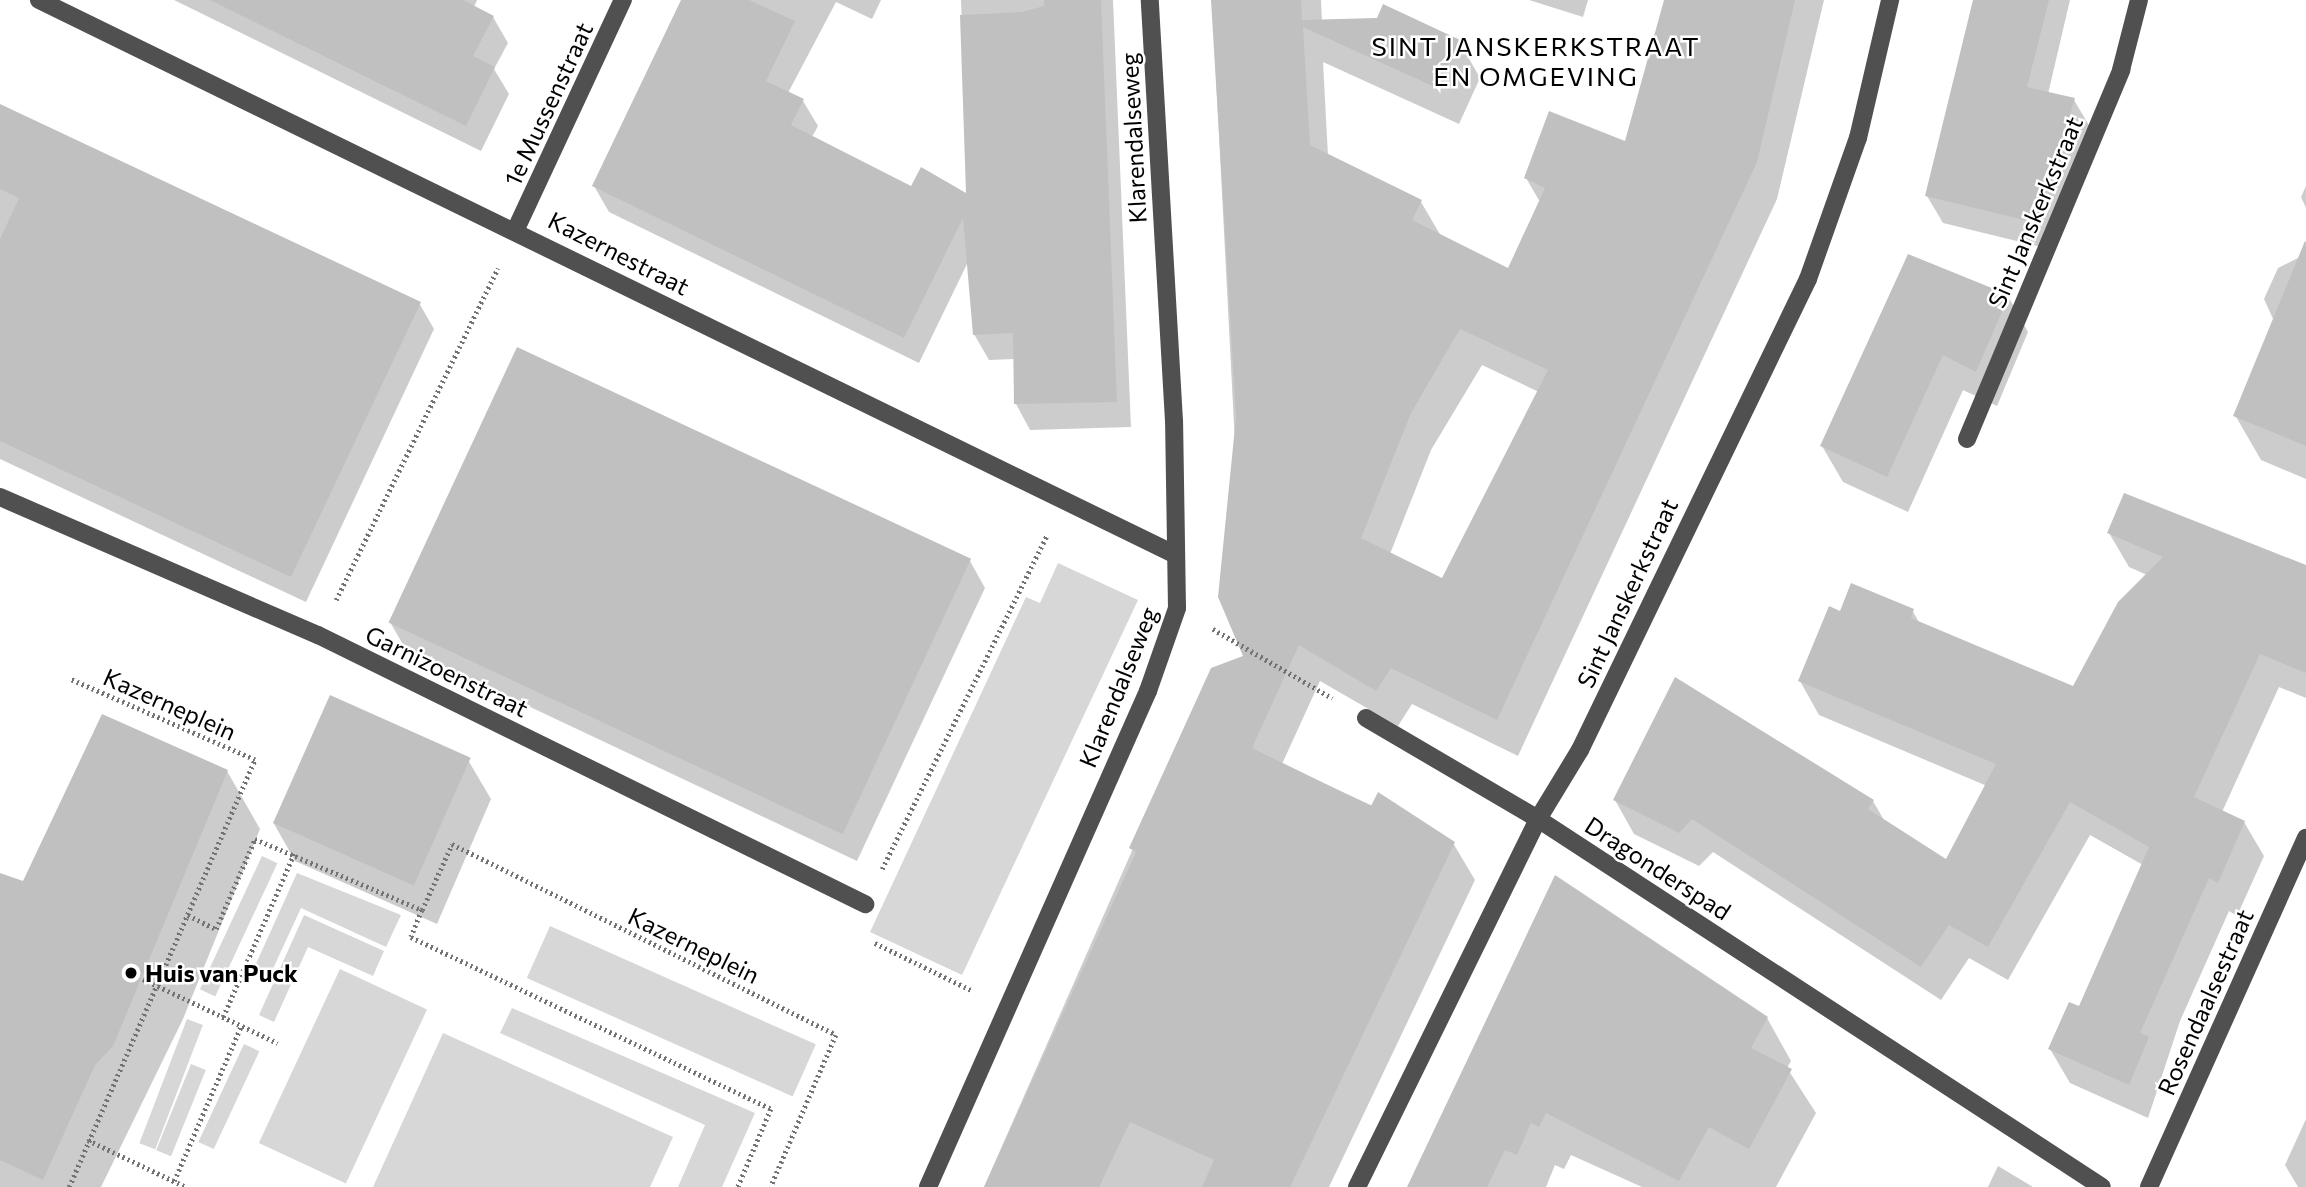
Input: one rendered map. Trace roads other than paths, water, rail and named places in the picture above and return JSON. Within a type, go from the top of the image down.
[{"type":"street","name":"Kazernestraat","points":[[39,0],[516,229],[1063,503],[1176,555]]},
{"type":"street","name":"1e Mussenstraat","points":[[516,229],[623,0]]},
{"type":"street","name":"Klarendalseweg","points":[[928,1187],[1148,691],[1177,608],[1150,0]]},
{"type":"street","name":"Sint Janskerkstraat","points":[[1357,1187],[1538,819],[1580,750],[1808,279],[1858,138],[1890,0]]},
{"type":"street","name":"Sint Janskerkstraat","points":[[1967,439],[2121,70],[2139,0]]},
{"type":"street","name":"Garnizoenstraat","points":[[0,497],[318,635],[865,904]]},
{"type":"street","name":"Dragonderspad","points":[[1366,718],[1538,819],[2102,1187]]},
{"type":"street","name":"Rosendaalsestraat","points":[[2149,1187],[2306,838]]},
{"type":"place","name":"Huis van Puck","points":[[131,973]]},
{"type":"district","name":"SINT JANSKERKSTRAAT EN OMGEVING","points":[[1536,61]]}]
